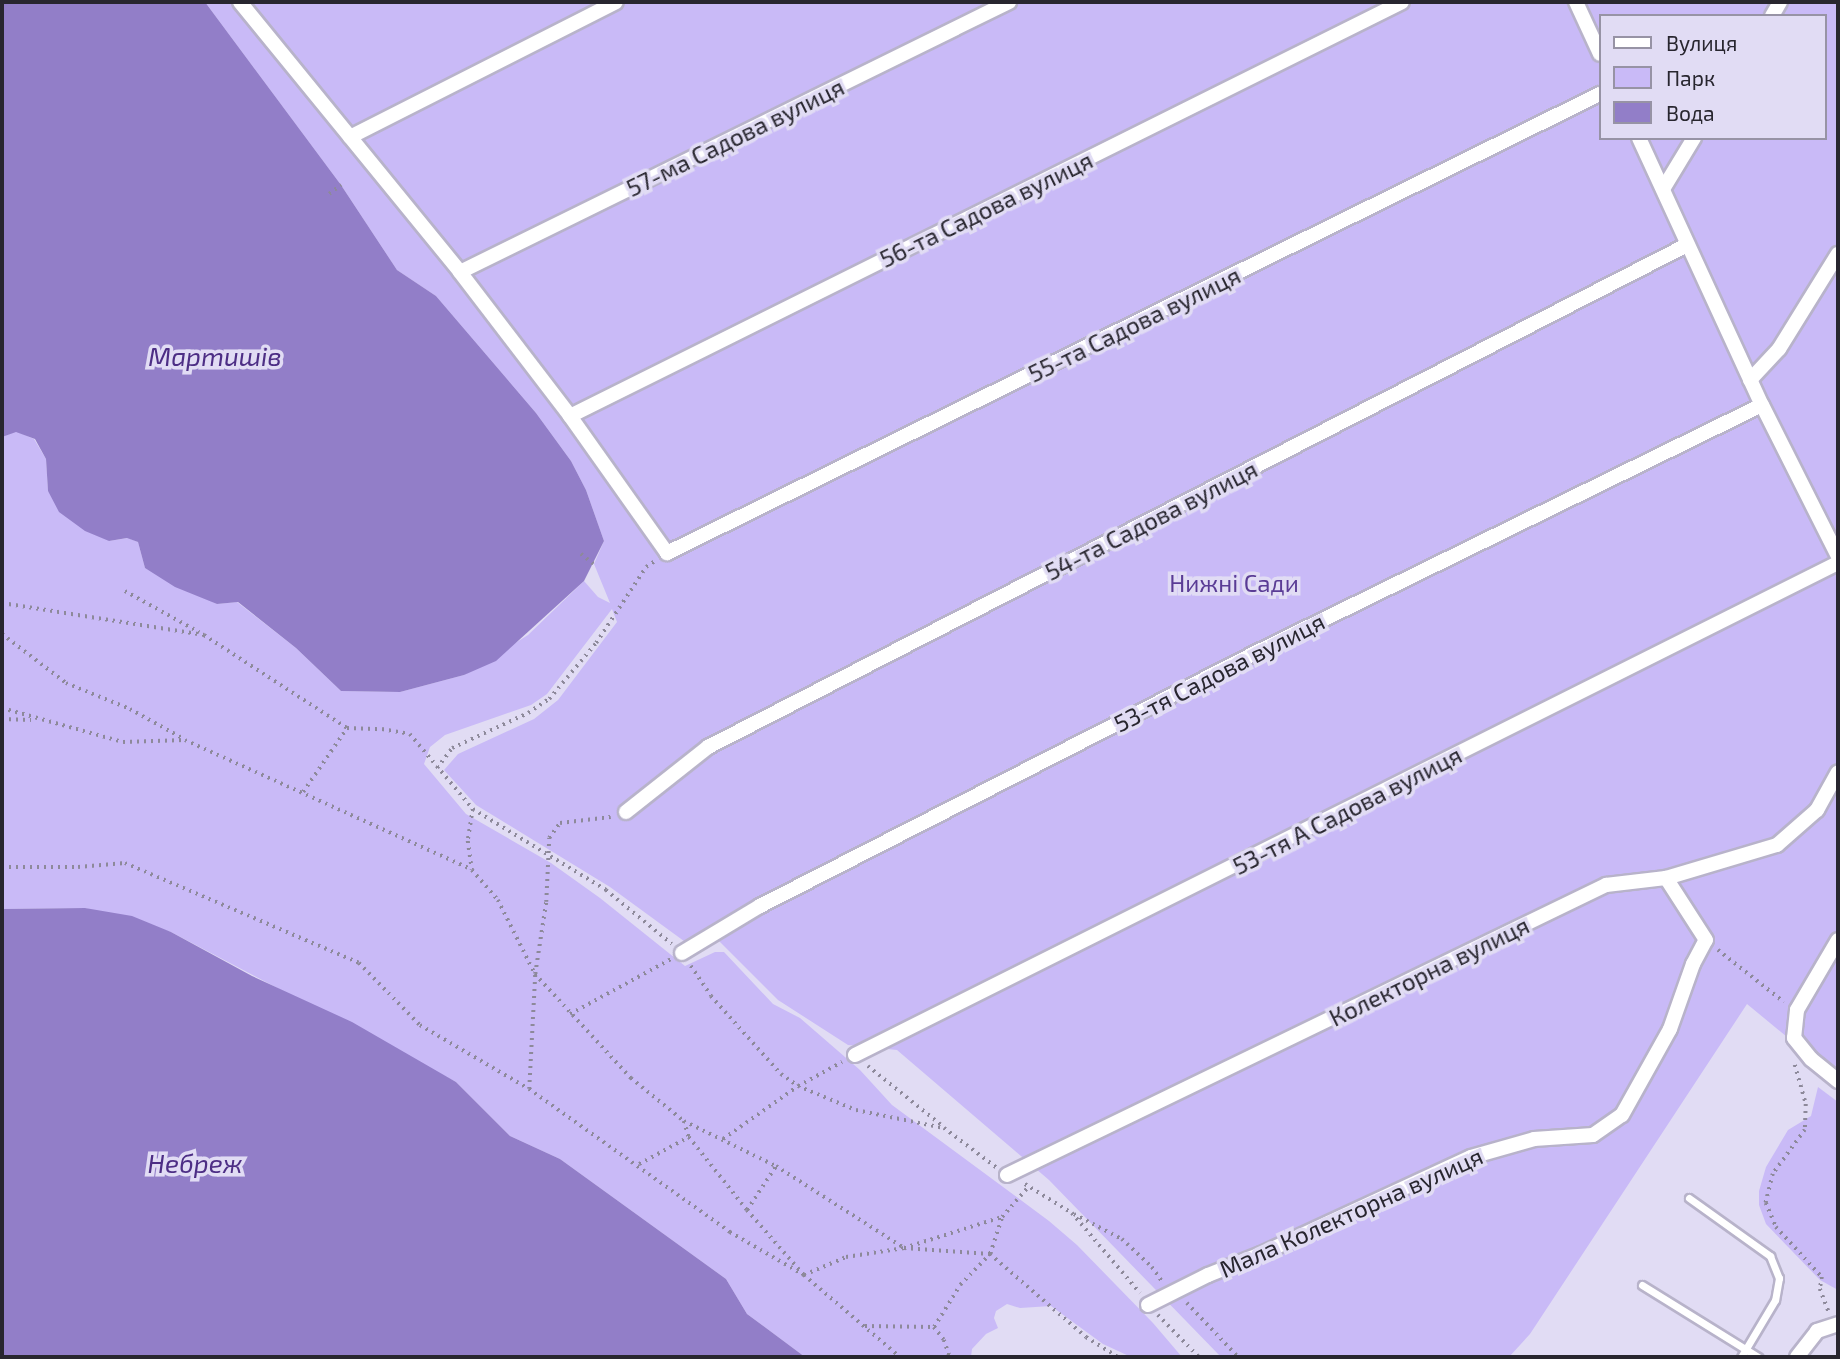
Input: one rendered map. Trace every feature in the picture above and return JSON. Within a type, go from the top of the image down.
[{"type":"street","points":[[240,2],[460,272],[570,416],[667,553]]},
{"type":"street","points":[[351,137],[616,2]]},
{"type":"street","name":"57-ма Садова вулиця","points":[[460,272],[1009,2]]},
{"type":"street","name":"56-та Садова вулиця","points":[[570,416],[1402,2]]},
{"type":"street","points":[[1576,2],[1598,50]]},
{"type":"street","name":"55-та Садова вулиця","points":[[667,553],[1598,95]]},
{"type":"street","points":[[1640,140],[1750,380],[1838,556]]},
{"type":"street","points":[[1662,189],[1694,140]]},
{"type":"street","name":"54-та Садова вулиця","points":[[626,811],[708,747],[1687,245]]},
{"type":"street","points":[[1750,380],[1769,363],[1838,254]]},
{"type":"street","name":"53-тя Садова вулиця","points":[[682,953],[760,906],[1255,653],[1762,405]]},
{"type":"street","name":"53-тя А Садова вулиця","points":[[855,1055],[1838,563]]},
{"type":"street","name":"Колекторна вулиця","points":[[1007,1175],[1606,885],[1666,878],[1777,845],[1816,810],[1838,772]]},
{"type":"street","points":[[1666,878],[1706,940]]},
{"type":"street","name":"Мала Колекторна вулиця","points":[[1148,1305],[1471,1157],[1534,1139],[1593,1135],[1622,1115],[1670,1029],[1693,964],[1706,940]]},
{"type":"street","points":[[1838,940],[1797,1010],[1794,1038],[1811,1059],[1838,1081]]},
{"type":"street","points":[[1797,1357],[1817,1331],[1836,1324]]},
{"type":"lane","points":[[1689,1198],[1770,1256],[1779,1278],[1775,1300],[1743,1354]]},
{"type":"lane","points":[[1642,1285],[1743,1354],[1758,1357]]},
{"type":"path","points":[[329,194],[341,185]]},
{"type":"path","points":[[436,768],[452,748],[528,713],[549,699],[596,643],[646,567],[667,553]]},
{"type":"path","points":[[581,554],[594,564]]},
{"type":"path","points":[[125,591],[204,635],[347,728],[382,729],[410,734],[473,809],[606,890],[682,953],[711,996],[781,1074],[798,1086],[856,1110],[944,1128]]},
{"type":"path","points":[[2,603],[204,635]]},
{"type":"path","points":[[2,635],[66,683],[130,709],[185,740],[471,870],[498,900],[535,974],[631,1078],[684,1121],[776,1166],[904,1248],[990,1254],[1086,1337],[1118,1357]]},
{"type":"path","points":[[2,708],[36,720],[123,742],[185,740]]},
{"type":"path","points":[[2,719],[36,720]]},
{"type":"path","points":[[303,792],[347,728]]},
{"type":"path","points":[[471,870],[468,841],[473,809]]},
{"type":"path","points":[[529,1089],[535,974],[546,902],[546,854],[549,838],[560,823],[579,819],[605,820],[626,811]]},
{"type":"path","points":[[2,867],[78,867],[125,863],[359,963],[420,1025],[529,1089],[730,1232],[804,1275]]},
{"type":"path","points":[[1706,940],[1777,998],[1797,1010]]},
{"type":"path","points":[[570,1014],[682,953]]},
{"type":"path","points":[[1794,1038],[1795,1071],[1806,1104],[1804,1130],[1773,1174],[1766,1203],[1776,1227],[1822,1277],[1820,1289],[1836,1324]]},
{"type":"path","points":[[723,1139],[798,1086],[855,1055],[944,1128],[1007,1175],[1122,1239],[1238,1357]]},
{"type":"path","points":[[684,1121],[689,1137],[747,1210],[804,1275],[900,1357]]},
{"type":"path","points":[[638,1164],[689,1137]]},
{"type":"path","points":[[747,1210],[776,1166]]},
{"type":"path","points":[[934,1328],[960,1285],[990,1254],[1002,1217],[1029,1186]]},
{"type":"path","points":[[1072,1213],[1134,1284],[1148,1305],[1199,1357]]},
{"type":"path","points":[[804,1275],[846,1257],[904,1248],[1002,1217]]},
{"type":"path","points":[[864,1326],[934,1328],[944,1340],[950,1357]]},
{"type":"green space","name":"Нижні Сади","points":[[205,2],[1838,2],[1838,1079],[1747,1004],[1530,1334],[1509,1357],[1221,1357],[1049,1180],[897,1050],[848,1045],[778,1000],[717,939],[688,944],[610,887],[476,805],[444,770],[458,754],[534,719],[558,700],[617,622],[612,609],[547,694],[531,705],[445,735],[430,747],[424,764],[466,814],[551,863],[600,898],[685,966],[715,952],[724,952],[773,1004],[800,1018],[860,1070],[892,1105],[1049,1221],[1077,1245],[1182,1357],[1131,1357],[1103,1344],[1051,1306],[1020,1308],[1007,1304],[996,1311],[994,1318],[998,1328],[986,1334],[972,1349],[971,1357],[805,1357],[747,1314],[726,1279],[560,1159],[510,1136],[456,1082],[171,932],[85,908],[2,909],[2,437],[16,431],[34,439],[46,459],[48,491],[109,541],[128,538],[138,542],[145,568],[217,604],[237,602],[296,648],[341,691],[400,692],[464,675],[528,635],[584,581],[598,597],[610,603],[594,564],[604,541],[586,490],[571,461],[536,413],[436,296],[397,270],[341,185]]},
{"type":"green space","points":[[1818,1087],[1838,1102],[1838,1290],[1820,1280],[1766,1224],[1759,1205],[1759,1191],[1766,1167],[1788,1130],[1811,1116]]},
{"type":"water","name":"Мартишів","points":[[2,2],[205,2],[341,185],[397,270],[436,296],[536,413],[571,461],[586,490],[604,541],[584,581],[496,661],[464,675],[400,692],[341,691],[296,648],[238,602],[217,604],[175,587],[145,568],[138,542],[127,538],[109,541],[85,531],[59,512],[48,491],[46,459],[35,439],[16,432],[2,437]]},
{"type":"water","name":"Небреж","points":[[85,908],[132,916],[171,932],[252,976],[352,1022],[456,1082],[510,1136],[560,1159],[726,1279],[747,1314],[805,1357],[2,1357],[2,909]]}]
